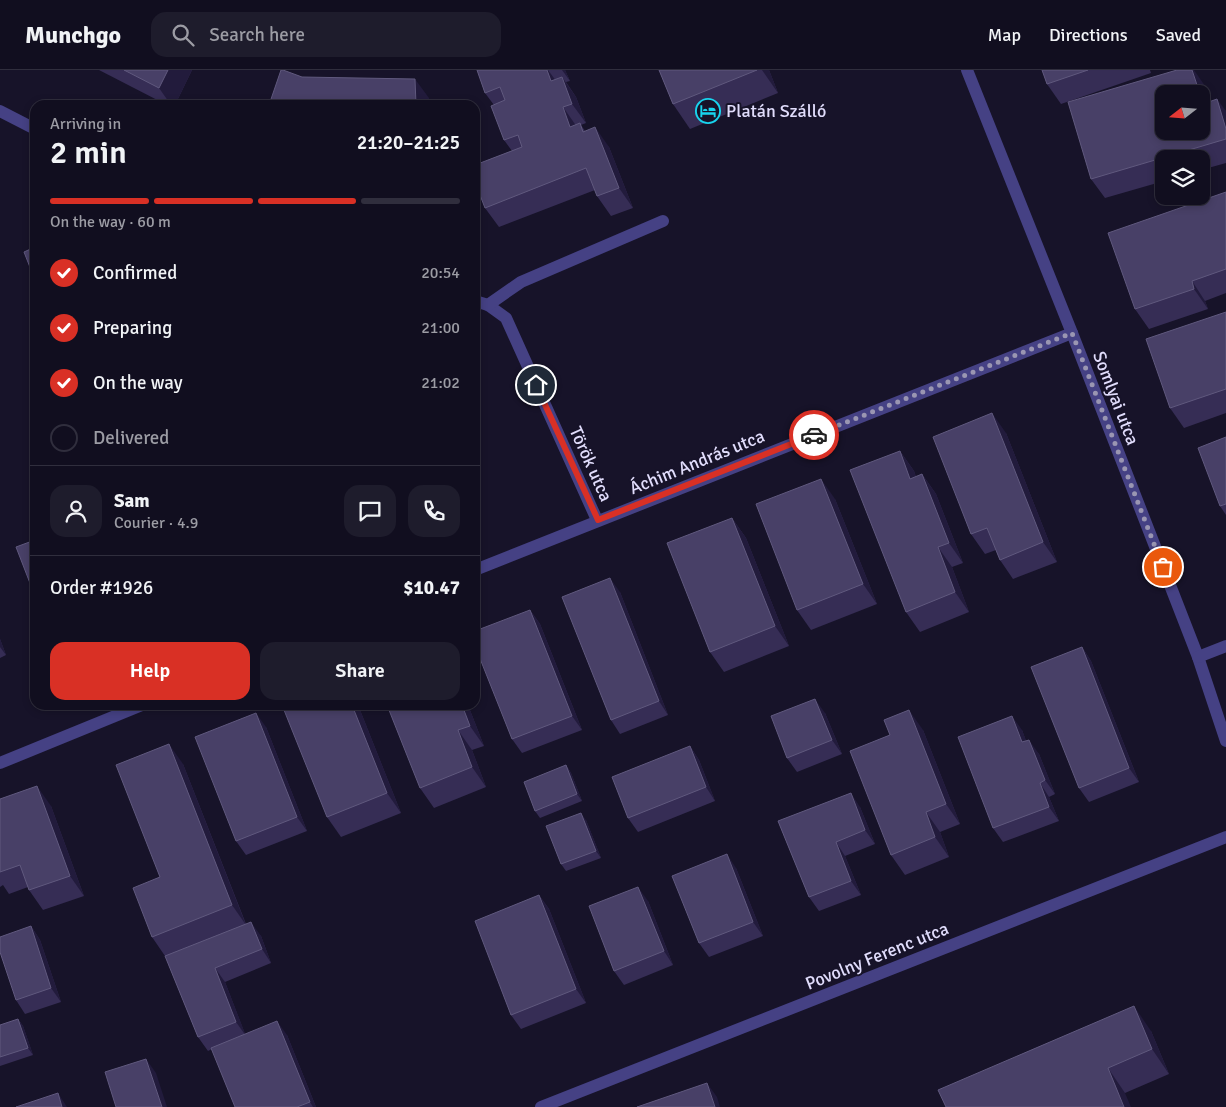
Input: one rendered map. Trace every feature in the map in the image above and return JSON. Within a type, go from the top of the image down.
[{"type":"street","name":"Somlyai utca","points":[[967,70],[1198,657],[1226,741]]},
{"type":"street","points":[[0,111],[30,126]]},
{"type":"street","points":[[488,305],[521,282],[664,221]]},
{"type":"street","name":"Török utca","points":[[480,303],[488,305],[506,318],[598,520]]},
{"type":"street","name":"Áchim András utca","points":[[480,568],[1072,333]]},
{"type":"street","points":[[1198,657],[1226,646]]},
{"type":"street","points":[[0,763],[130,710]]},
{"type":"street","name":"Povolny Ferenc utca","points":[[541,1107],[1226,837]]},
{"type":"building","points":[[124,70],[168,70],[159,88]]},
{"type":"building","points":[[281,70],[302,77],[415,79],[416,100],[271,100]]},
{"type":"building","points":[[477,70],[547,70],[551,81],[562,77],[572,104],[563,107],[570,127],[580,123],[583,132],[595,127],[619,188],[597,196],[586,168],[485,208],[480,195],[480,163],[522,147],[518,135],[504,140],[491,106],[505,100],[500,87],[485,93]]},
{"type":"building","points":[[659,70],[757,70],[673,104]]},
{"type":"building","points":[[1042,70],[1088,70],[1047,84]]},
{"type":"building","points":[[1177,70],[1192,70],[1197,85],[1155,85],[1155,140],[1210,140],[1210,102],[1217,99],[1226,129],[1226,139],[1189,150],[1155,150],[1155,160],[1091,179],[1068,102]]},
{"type":"building","points":[[1226,192],[1226,269],[1192,281],[1194,289],[1135,309],[1108,233],[1189,205],[1210,205],[1210,198]]},
{"type":"building","points":[[30,249],[30,267],[24,252]]},
{"type":"building","points":[[1226,312],[1226,389],[1170,408],[1146,339]]},
{"type":"building","points":[[992,413],[1043,542],[1000,560],[987,528],[971,534],[933,437]]},
{"type":"building","points":[[1226,437],[1226,504],[1220,506],[1198,448]]},
{"type":"building","points":[[900,451],[910,479],[922,474],[949,543],[938,547],[955,592],[906,612],[850,470]]},
{"type":"building","points":[[821,479],[863,584],[797,610],[756,504]]},
{"type":"building","points":[[732,518],[775,626],[710,652],[667,543]]},
{"type":"building","points":[[30,542],[30,583],[16,547]]},
{"type":"building","points":[[610,578],[659,701],[611,720],[562,597]]},
{"type":"building","points":[[530,610],[572,716],[512,739],[480,659],[480,629]]},
{"type":"building","points":[[1082,647],[1129,768],[1079,788],[1031,667]]},
{"type":"building","points":[[815,699],[832,740],[787,758],[771,716]]},
{"type":"building","points":[[284,710],[354,710],[387,793],[327,817]]},
{"type":"building","points":[[389,710],[464,710],[470,726],[458,730],[472,767],[420,788]]},
{"type":"building","points":[[909,710],[946,804],[926,812],[935,837],[891,855],[850,751],[890,735],[884,720]]},
{"type":"building","points":[[256,713],[297,817],[236,841],[195,737]]},
{"type":"building","points":[[1012,716],[1022,742],[1029,740],[1045,780],[1040,783],[1049,807],[993,828],[958,737]]},
{"type":"building","points":[[169,744],[232,905],[152,937],[133,888],[160,877],[116,765]]},
{"type":"building","points":[[690,746],[706,787],[628,818],[612,777]]},
{"type":"building","points":[[566,765],[577,794],[535,811],[524,782]]},
{"type":"building","points":[[37,786],[70,876],[29,890],[20,865],[0,872],[0,799]]},
{"type":"building","points":[[851,793],[865,830],[836,842],[851,881],[809,897],[778,821]]},
{"type":"building","points":[[581,813],[596,851],[561,864],[546,826]]},
{"type":"building","points":[[727,854],[753,922],[699,943],[672,876]]},
{"type":"building","points":[[638,887],[664,951],[614,971],[589,906]]},
{"type":"building","points":[[539,895],[576,989],[511,1015],[475,921]]},
{"type":"building","points":[[251,922],[262,949],[215,968],[236,1022],[198,1037],[165,956]]},
{"type":"building","points":[[31,926],[51,988],[16,1000],[0,952],[0,937]]},
{"type":"building","points":[[1134,1006],[1152,1049],[1108,1068],[1124,1107],[946,1107],[938,1090]]},
{"type":"building","points":[[18,1019],[28,1048],[0,1057],[0,1025]]},
{"type":"building","points":[[277,1021],[310,1102],[297,1107],[235,1107],[211,1048]]},
{"type":"building","points":[[146,1059],[162,1107],[116,1107],[105,1072]]},
{"type":"building","points":[[707,1083],[715,1107],[637,1107]]},
{"type":"building","points":[[58,1093],[62,1107],[16,1107]]},
{"type":"way so far","points":[[814,435],[1072,333],[1163,567]]},
{"type":"place","name":"Platán Szálló","points":[[708,111]]},
{"type":"route","points":[[536,385],[598,520],[814,435]]}]
